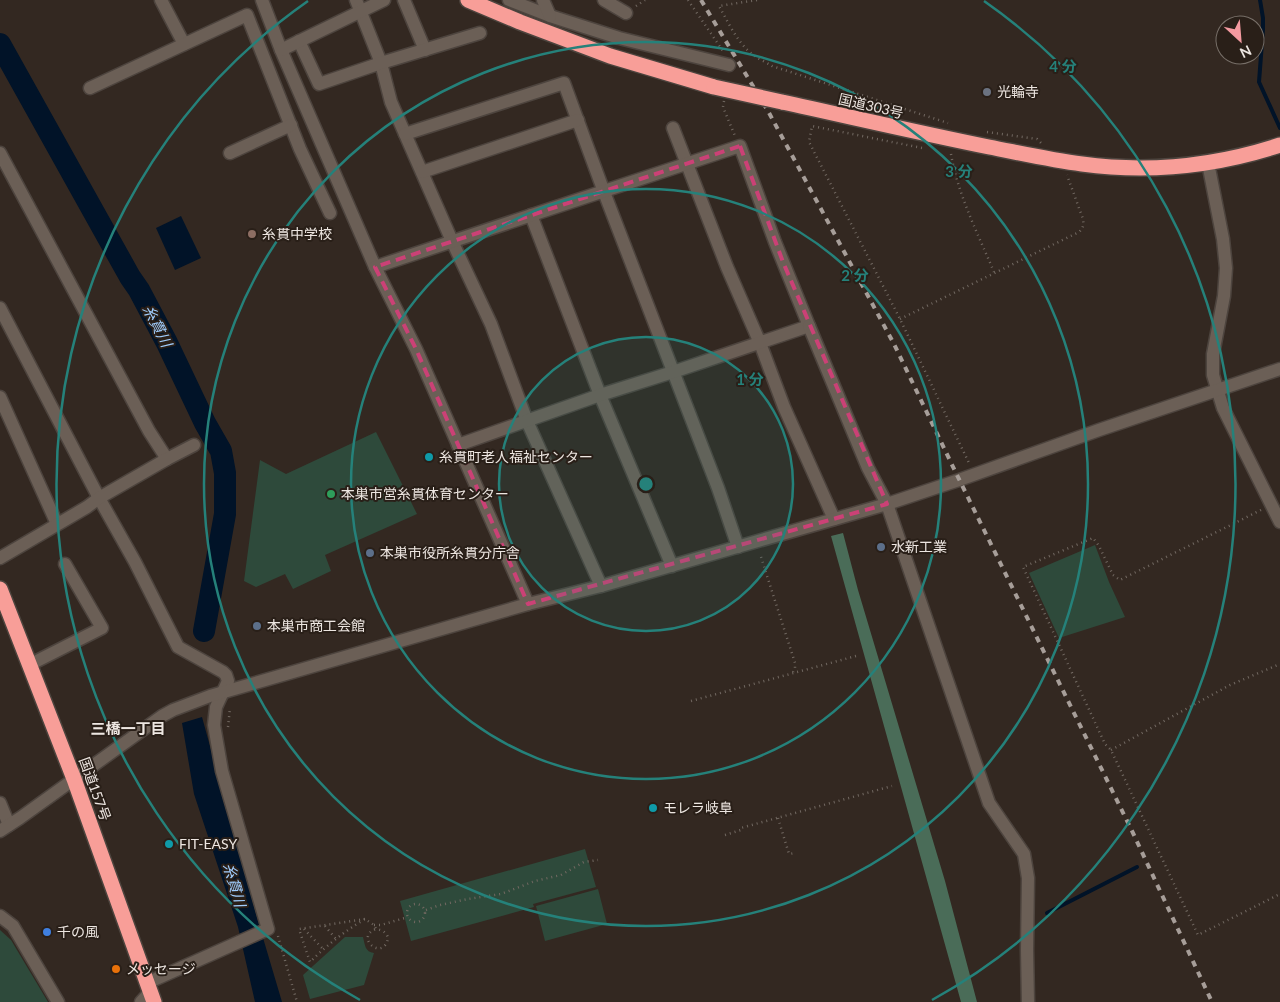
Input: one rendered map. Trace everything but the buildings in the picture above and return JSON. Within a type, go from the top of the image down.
[{"type":"highway","name":"国道303号","points":[[468,0],[610,56],[714,87],[917,132],[1082,164],[1126,168],[1170,167],[1208,163],[1280,145]]},
{"type":"highway","name":"国道157号","points":[[0,589],[74,779],[148,995]]},
{"type":"street","points":[[161,0],[184,44]]},
{"type":"street","points":[[262,0],[281,50],[375,267],[416,349],[528,604]]},
{"type":"street","points":[[281,50],[358,5],[384,0]]},
{"type":"street","points":[[404,0],[425,50]]},
{"type":"street","points":[[509,0],[550,16],[619,38],[729,65]]},
{"type":"street","points":[[543,0],[550,16]]},
{"type":"street","points":[[604,0],[626,13]]},
{"type":"street","points":[[358,5],[381,63],[391,102],[491,324],[527,421],[601,586]]},
{"type":"street","points":[[90,88],[247,15],[300,149],[330,213]]},
{"type":"street","points":[[299,41],[319,84],[480,33]]},
{"type":"street","points":[[405,134],[564,83],[718,488],[738,547]]},
{"type":"street","points":[[422,172],[578,120]]},
{"type":"street","points":[[230,152],[291,125]]},
{"type":"street","points":[[673,128],[726,267],[760,343],[784,407],[834,519]]},
{"type":"street","points":[[375,267],[740,146],[774,242],[868,468],[887,504],[989,803],[1024,854],[1028,878],[1028,1002]]},
{"type":"street","points":[[0,153],[149,431],[167,459]]},
{"type":"street","points":[[1208,163],[1223,239],[1226,268],[1224,296],[1213,359],[1213,375],[1223,408],[1280,522]]},
{"type":"street","points":[[531,215],[600,394],[672,566]]},
{"type":"street","points":[[0,308],[178,647],[223,672],[228,681],[216,707],[214,725],[222,771],[268,929],[237,944],[227,946],[148,995]]},
{"type":"street","points":[[458,445],[600,394],[673,372],[809,326]]},
{"type":"street","points":[[0,803],[4,828],[162,716],[210,696],[528,604],[601,586],[887,504],[1280,369]]},
{"type":"street","points":[[0,397],[57,524]]},
{"type":"street","points":[[0,558],[99,498],[194,445]]},
{"type":"street","points":[[29,665],[102,628],[66,564]]},
{"type":"street","points":[[0,916],[13,926],[58,1002]]},
{"type":"path","points":[[757,0],[719,6],[730,27],[752,54],[772,66],[921,116],[954,125]]},
{"type":"path","points":[[812,126],[809,142],[900,320],[970,466]]},
{"type":"path","points":[[981,131],[1036,139],[1043,144]]},
{"type":"path","points":[[951,154],[960,189],[994,272]]},
{"type":"path","points":[[900,320],[1078,232],[1084,224],[1084,219],[1061,160]]},
{"type":"path","points":[[1271,504],[1120,580],[1113,575],[1093,538],[1023,567],[1105,744],[1111,750],[1198,934],[1280,894]]},
{"type":"path","points":[[761,557],[795,663],[792,673]]},
{"type":"path","points":[[691,701],[856,656]]},
{"type":"path","points":[[1111,750],[1230,685],[1280,664]]},
{"type":"path","points":[[724,835],[742,830],[741,828],[892,786]]},
{"type":"path","points":[[778,818],[789,854],[795,852]]},
{"type":"path","points":[[426,910],[468,898],[501,894],[535,881],[561,875],[584,862],[598,860]]},
{"type":"path","points":[[413,904],[423,906],[426,910],[426,916],[417,922],[412,921],[408,917],[407,912],[413,904]]},
{"type":"path","points":[[374,925],[382,925],[408,917]]},
{"type":"path","points":[[365,919],[350,928],[310,962],[299,929],[365,919],[374,925],[376,929]]},
{"type":"path","points":[[325,926],[336,939]]},
{"type":"path","points":[[304,929],[324,949]]},
{"type":"path","points":[[376,929],[381,929],[387,935],[388,939],[383,947],[375,948],[371,946],[368,938],[372,930],[376,929]]},
{"type":"path","points":[[281,944],[297,1002]]},
{"type":"highlighted area","points":[[740,146],[783,262],[887,504],[528,604],[416,349],[375,267]]},
{"type":"green space","name":"本巣市営糸貫体育センター","points":[[376,432],[417,514],[325,555],[331,571],[293,589],[285,574],[256,587],[244,581],[260,460],[286,474]]},
{"type":"green space","points":[[843,533],[858,590],[945,881],[977,1002],[961,1002],[831,536]]},
{"type":"green space","points":[[1095,545],[1125,617],[1059,638],[1029,573]]},
{"type":"green space","points":[[585,849],[596,887],[533,904],[534,907],[411,941],[400,901]]},
{"type":"green space","points":[[598,889],[607,924],[545,941],[536,906]]},
{"type":"green space","points":[[0,930],[11,940],[48,1002],[0,1002]]},
{"type":"green space","points":[[345,937],[363,937],[367,950],[374,953],[364,985],[310,999],[303,975]]},
{"type":"water","points":[[181,216],[201,258],[175,270],[156,228]]},
{"type":"water","points":[[202,717],[282,1002],[255,1002],[238,927],[194,794],[182,723]]},
{"type":"waterway","points":[[1260,0],[1263,29],[1259,82],[1280,128]]},
{"type":"waterway","name":"糸貫川","points":[[0,44],[139,290],[167,343],[205,423],[221,451],[225,473],[225,514],[204,631]]},
{"type":"waterway","points":[[1047,913],[1137,867]]},
{"type":"railway","points":[[701,0],[768,111],[894,344],[1133,833],[1212,1002]]},
{"type":"place","name":"光輪寺","points":[[987,92]]},
{"type":"place","name":"糸貫中学校","points":[[252,234]]},
{"type":"place","name":"糸貫町老人福祉センター","points":[[429,457]]},
{"type":"place","name":"本巣市営糸貫体育センター","points":[[331,494]]},
{"type":"place","name":"水新工業","points":[[881,547]]},
{"type":"place","name":"本巣市役所糸貫分庁舎","points":[[370,553]]},
{"type":"place","name":"本巣市商工会館","points":[[257,626]]},
{"type":"place","name":"モレラ岐阜","points":[[653,808]]},
{"type":"place","name":"FIT-EASY","points":[[169,844]]},
{"type":"place","name":"千の風","points":[[47,932]]},
{"type":"place","name":"メッセージ","points":[[116,969]]},
{"type":"district","name":"三橋一丁目","points":[[128,729]]}]
